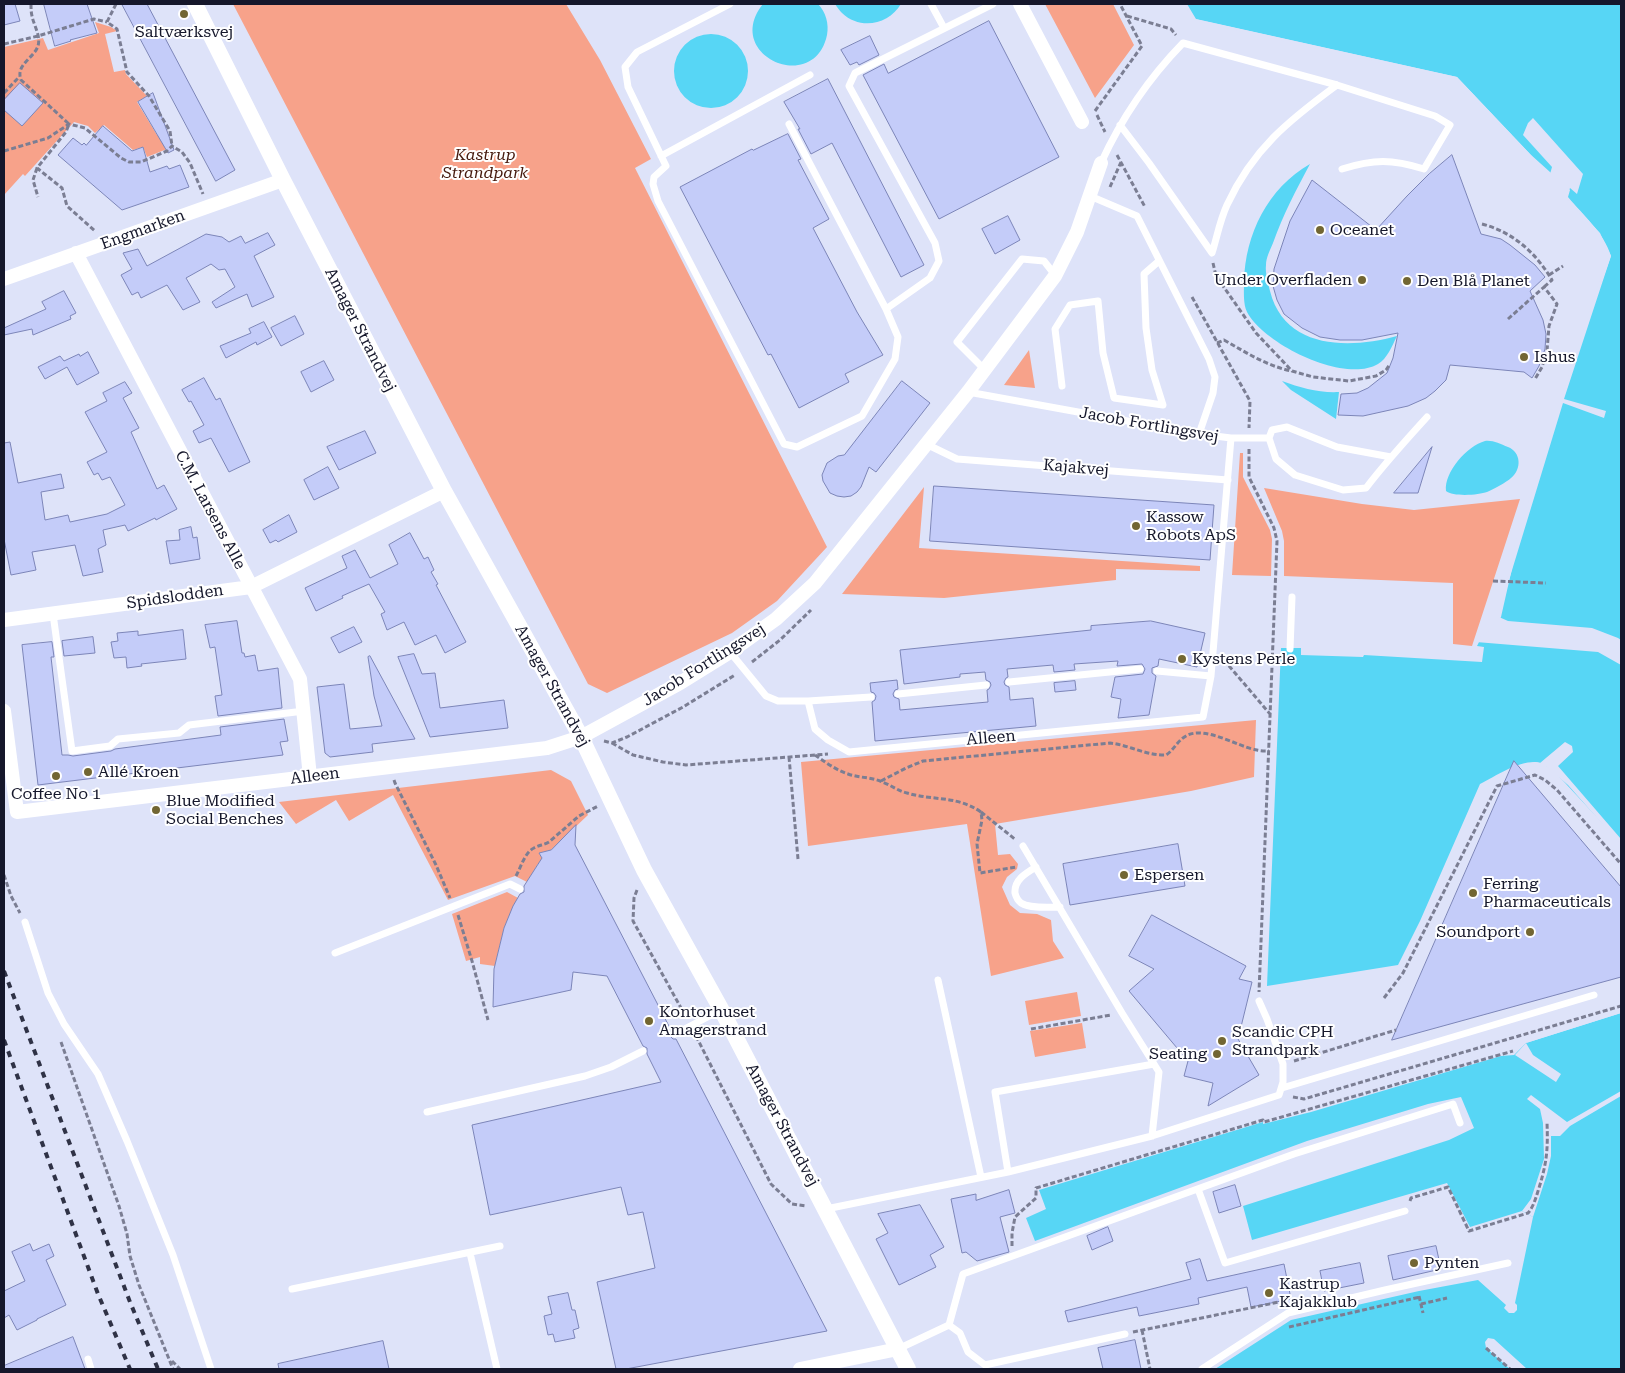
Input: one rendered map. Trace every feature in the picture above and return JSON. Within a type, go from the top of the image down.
[{"type":"street","name":"Amager Strandvej","points":[[196,4],[283,180],[444,491],[581,738],[644,870],[721,1009],[908,1369]]},
{"type":"street","points":[[1020,4],[1082,122]]},
{"type":"street","name":"Jacob Fortlingsvej","points":[[581,738],[680,683],[730,652],[776,619],[815,583],[968,392],[1055,276],[1077,232],[1101,164]]},
{"type":"street","name":"Engmarken","points":[[4,280],[283,180]]},
{"type":"street","name":"C.M. Larsens Alle","points":[[76,253],[300,679],[310,776]]},
{"type":"street","name":"Spidslodden","points":[[4,620],[251,588],[444,491]]},
{"type":"street","name":"Alleen","points":[[4,711],[17,812],[547,748],[581,738]]},
{"type":"street","points":[[800,1369],[898,1349]]},
{"type":"lane","points":[[730,4],[637,52],[625,67],[628,87],[666,166],[654,178],[653,184],[658,201],[784,444],[797,447],[862,416],[895,358],[898,337],[886,309],[789,124]]},
{"type":"lane","points":[[930,4],[944,28]]},
{"type":"lane","points":[[886,309],[930,278],[939,261],[935,243],[849,86],[855,74],[993,4]]},
{"type":"lane","points":[[1101,164],[1120,125],[1142,90],[1164,62],[1183,43],[1337,85],[1434,116],[1450,125],[1424,169],[1403,162],[1387,161],[1364,163],[1342,169]]},
{"type":"lane","points":[[661,156],[810,75]]},
{"type":"lane","points":[[1212,253],[1226,206],[1248,167],[1274,135],[1337,85]]},
{"type":"lane","points":[[1120,125],[1212,253]]},
{"type":"lane","points":[[1090,196],[1137,216],[1210,359],[1215,377],[1213,393],[1199,434]]},
{"type":"lane","points":[[984,370],[956,342],[1022,259],[1044,261],[1055,276]]},
{"type":"lane","points":[[1062,386],[1055,329],[1070,305],[1098,301],[1103,353],[1114,398],[1163,405],[1152,370],[1146,328],[1144,274],[1159,261]]},
{"type":"lane","name":"Jacob Fortlingsvej","points":[[968,392],[1199,434],[1231,438],[1211,676],[1203,717]]},
{"type":"lane","points":[[1391,457],[1337,447],[1288,427],[1272,430],[1269,438],[1276,459],[1295,475],[1342,490],[1366,488],[1427,417]]},
{"type":"lane","points":[[1231,438],[1269,438]]},
{"type":"lane","name":"Kajakvej","points":[[926,444],[958,459],[1228,480]]},
{"type":"lane","points":[[1290,649],[1292,597]]},
{"type":"lane","points":[[53,614],[72,751],[110,746],[118,739],[179,732],[188,725],[304,711]]},
{"type":"lane","points":[[730,652],[766,696],[778,701],[871,697]]},
{"type":"lane","points":[[1008,682],[1140,669]]},
{"type":"lane","points":[[1157,671],[1211,676]]},
{"type":"lane","points":[[898,694],[986,685]]},
{"type":"lane","points":[[808,701],[815,729],[828,740],[849,752]]},
{"type":"lane","name":"Alleen","points":[[849,752],[1203,717]]},
{"type":"lane","points":[[1023,846],[1159,1072],[1152,1136]]},
{"type":"lane","points":[[1035,865],[1021,877],[1015,887],[1016,897],[1020,903],[1031,906],[1060,907]]},
{"type":"lane","points":[[335,953],[510,884],[520,888]]},
{"type":"lane","points":[[25,922],[48,993],[64,1024],[98,1074],[128,1141],[173,1254],[211,1369]]},
{"type":"lane","points":[[938,980],[981,1178]]},
{"type":"lane","points":[[826,1209],[1008,1172],[1152,1136],[1280,1091],[1594,995]]},
{"type":"lane","points":[[1259,1001],[1283,1064],[1283,1082],[1280,1091]]},
{"type":"lane","points":[[675,1034],[721,1009]]},
{"type":"lane","points":[[427,1112],[585,1076],[611,1067],[643,1051]]},
{"type":"lane","points":[[1008,1172],[995,1092],[1154,1064]]},
{"type":"lane","points":[[898,1349],[949,1325],[963,1274],[1294,1154],[1453,1104],[1460,1123]]},
{"type":"lane","points":[[1198,1189],[1224,1263],[1405,1211]]},
{"type":"lane","points":[[292,1289],[500,1246]]},
{"type":"lane","points":[[470,1253],[497,1369]]},
{"type":"lane","points":[[1202,1369],[1288,1313],[1508,1263]]},
{"type":"lane","points":[[949,1325],[960,1333],[968,1352],[984,1365],[1125,1334]]},
{"type":"lane","points":[[88,1359],[91,1369]]},
{"type":"path","points":[[4,93],[19,77],[23,64],[35,52],[38,46],[38,36],[32,15],[32,4]]},
{"type":"path","points":[[107,22],[116,4]]},
{"type":"path","points":[[1095,111],[1142,46],[1120,4]]},
{"type":"path","points":[[1126,16],[1171,29],[1183,43]]},
{"type":"path","points":[[4,44],[94,19],[107,22],[117,29],[127,72],[149,96],[170,131],[172,146]]},
{"type":"path","points":[[19,77],[69,124],[85,128],[121,158],[129,162],[141,162],[167,151],[172,146]]},
{"type":"path","points":[[4,151],[48,138],[69,124]]},
{"type":"path","points":[[38,197],[33,180],[37,168],[66,132],[69,124]]},
{"type":"path","points":[[172,146],[182,152],[190,163],[209,206]]},
{"type":"path","points":[[37,168],[62,188],[67,206],[97,233],[104,244]]},
{"type":"path","points":[[1482,224],[1506,232],[1518,241],[1543,265],[1552,280],[1508,319]]},
{"type":"path","points":[[1212,253],[1216,276],[1256,333],[1292,371]]},
{"type":"path","points":[[1549,276],[1563,266]]},
{"type":"path","points":[[1535,379],[1547,351],[1549,326],[1557,304],[1544,287]]},
{"type":"path","points":[[1217,343],[1224,340],[1274,367],[1313,377],[1349,380],[1376,376],[1386,370],[1390,364]]},
{"type":"path","points":[[1493,581],[1546,583]]},
{"type":"path","points":[[1213,648],[1270,714]]},
{"type":"path","points":[[881,781],[923,761],[1110,743],[1120,744],[1151,754],[1166,755],[1172,751],[1178,742],[1188,735],[1200,733],[1256,750],[1269,751]]},
{"type":"path","points":[[612,743],[633,755],[686,765],[849,752]]},
{"type":"path","points":[[814,755],[830,766],[849,774],[881,781],[908,794],[956,800],[981,812],[1023,846]]},
{"type":"path","points":[[790,757],[798,859]]},
{"type":"path","points":[[392,767],[395,783],[436,865],[454,906],[472,961],[488,1020]]},
{"type":"path","points":[[1384,998],[1403,973],[1497,786],[1535,776],[1545,780],[1557,790],[1621,864]]},
{"type":"path","points":[[510,884],[530,850],[549,842],[579,816],[611,800]]},
{"type":"path","points":[[981,812],[982,820],[977,844],[980,873],[1035,865]]},
{"type":"path","points":[[644,870],[634,898],[633,921],[691,1026],[771,1184],[792,1204],[826,1209]]},
{"type":"path","points":[[4,875],[9,891],[25,922]]},
{"type":"path","points":[[4,892],[9,891]]},
{"type":"path","points":[[1280,1091],[1304,1099],[1621,1006]]},
{"type":"path","points":[[1031,1029],[1122,1013]]},
{"type":"path","points":[[1283,1064],[1396,1030]]},
{"type":"path","points":[[60,1039],[119,1206],[128,1234],[130,1256],[140,1285],[170,1358],[177,1369]]},
{"type":"path","points":[[1012,1256],[1012,1233],[1015,1217],[1036,1198],[1036,1188],[1263,1120],[1264,1122],[1513,1051]]},
{"type":"path","points":[[1405,1211],[1411,1198],[1448,1187],[1469,1231],[1528,1213],[1533,1208],[1546,1165],[1548,1146],[1547,1122]]},
{"type":"path","points":[[1418,1291],[1423,1313]]},
{"type":"path","points":[[1282,1332],[1290,1327],[1420,1297]]},
{"type":"path","points":[[1421,1304],[1447,1298]]},
{"type":"path","points":[[1142,1330],[1150,1369]]},
{"type":"path","points":[[1486,1348],[1510,1369]]},
{"type":"path","points":[[170,1358],[177,1369]]},
{"type":"green space","name":"Kastrup Strandpark","points":[[233,4],[566,4],[600,60],[651,159],[635,168],[827,547],[777,601],[732,633],[607,693],[588,684]]},
{"type":"green space","points":[[1045,4],[1113,4],[1134,45],[1095,98]]},
{"type":"green space","points":[[95,22],[117,31],[105,34],[114,72],[125,70],[126,74],[147,96],[137,102],[157,135],[167,130],[169,142],[167,149],[147,157],[143,147],[133,150],[104,125],[95,133],[88,126],[74,122],[25,176],[23,174],[4,195],[4,47],[43,38],[48,50],[99,33]]},
{"type":"green space","points":[[1029,350],[1035,388],[1004,385]]},
{"type":"green space","points":[[1240,453],[1243,453],[1243,477],[1270,530],[1272,539],[1271,576],[1232,575]]},
{"type":"green space","points":[[924,487],[919,548],[1200,566],[1200,571],[1116,569],[1116,580],[944,598],[842,594]]},
{"type":"green space","points":[[1264,488],[1362,504],[1414,510],[1520,499],[1472,646],[1453,644],[1453,583],[1284,576],[1284,541],[1282,531]]},
{"type":"green space","points":[[1256,720],[1254,777],[1191,791],[995,824],[998,855],[1010,854],[1018,864],[1017,869],[1007,877],[1002,887],[1010,905],[1020,913],[1037,914],[1051,920],[1053,941],[1064,958],[991,976],[967,824],[808,846],[801,762]]},
{"type":"green space","points":[[551,770],[571,781],[588,815],[551,850],[539,853],[543,859],[527,882],[515,876],[448,900],[393,795],[349,821],[336,800],[296,824],[279,802]]},
{"type":"green space","points":[[507,892],[518,898],[504,928],[495,966],[480,964],[480,957],[466,961],[452,914]]},
{"type":"green space","points":[[1077,992],[1081,1016],[1029,1025],[1025,1001]]},
{"type":"green space","points":[[1082,1023],[1086,1048],[1035,1057],[1030,1031]]},
{"type":"water","points":[[763,4],[818,4],[825,14],[828,27],[827,35],[819,53],[806,63],[790,65],[775,61],[762,52],[754,39],[753,22]]},
{"type":"water","points":[[835,4],[901,4],[896,11],[882,20],[866,23],[849,19]]},
{"type":"water","points":[[1186,4],[1621,4],[1621,843],[1553,770],[1535,762],[1513,767],[1480,784],[1420,921],[1398,965],[1267,986],[1281,648],[1301,648],[1301,655],[1363,657],[1364,655],[1482,662],[1484,647],[1477,646],[1480,640],[1491,633],[1501,617],[1518,542],[1586,327],[1611,256],[1598,232],[1568,197],[1570,190],[1530,154],[1457,77],[1195,19]]},
{"type":"water","points":[[711,34],[732,40],[742,50],[748,71],[742,92],[732,102],[711,108],[690,102],[680,92],[674,71],[680,50],[690,40]]},
{"type":"water","points":[[1310,164],[1285,213],[1267,257],[1266,271],[1270,291],[1278,310],[1290,325],[1304,335],[1340,343],[1359,343],[1397,336],[1389,352],[1381,362],[1363,369],[1346,369],[1306,358],[1270,336],[1256,324],[1246,309],[1244,301],[1245,264],[1254,230],[1271,199],[1282,186]]},
{"type":"water","points":[[1282,381],[1324,392],[1339,392],[1336,419],[1291,390]]},
{"type":"water","points":[[1485,441],[1491,441],[1508,447],[1516,453],[1518,466],[1515,474],[1503,484],[1483,493],[1460,495],[1446,491],[1449,476],[1458,461],[1471,448]]},
{"type":"water","points":[[1621,1013],[1621,1369],[1527,1369],[1494,1339],[1488,1338],[1485,1342],[1486,1348],[1510,1369],[1215,1369],[1291,1320],[1419,1291],[1478,1280],[1506,1305],[1504,1308],[1509,1313],[1514,1313],[1517,1310],[1515,1303],[1533,1217],[1522,1211],[1470,1227],[1447,1183],[1252,1240],[1243,1206],[1449,1140],[1474,1128],[1461,1097],[1428,1104],[1307,1141],[1035,1241],[1026,1218],[1046,1209],[1039,1190],[1263,1122],[1263,1124],[1311,1112],[1501,1056],[1514,1055],[1526,1043]]},
{"type":"pier","points":[[1183,4],[1187,4],[1196,19],[1457,77],[1537,163],[1456,80],[1195,21]]},
{"type":"pier","points":[[1533,118],[1583,174],[1577,194],[1570,188],[1567,197],[1600,233],[1611,256],[1564,399],[1606,411],[1604,418],[1563,403],[1502,603],[1516,541],[1608,256],[1606,248],[1598,235],[1566,198],[1567,191],[1550,174],[1552,167],[1523,135],[1528,123]]},
{"type":"pier","points":[[1499,617],[1508,621],[1592,628],[1618,638],[1621,640],[1621,665],[1598,652],[1476,642],[1489,631]]},
{"type":"pier","points":[[1565,742],[1572,746],[1573,752],[1558,766],[1621,839],[1621,845],[1568,785],[1546,766],[1522,767],[1520,765],[1540,763]]},
{"type":"pier","points":[[1621,1011],[1621,1013],[1526,1043],[1531,1039]]},
{"type":"pier","points":[[1526,1043],[1533,1055],[1561,1074],[1556,1082],[1515,1055]]},
{"type":"pier","points":[[1621,1091],[1621,1096],[1570,1126],[1560,1136],[1551,1136],[1551,1156],[1547,1174],[1533,1217],[1522,1211],[1531,1199],[1544,1159],[1543,1123],[1540,1109],[1527,1099],[1531,1095],[1567,1122]]},
{"type":"building","points":[[4,4],[15,4],[20,21],[4,25]]},
{"type":"building","points":[[44,4],[87,4],[97,33],[55,46]]},
{"type":"building","points":[[122,4],[147,4],[235,170],[216,181]]},
{"type":"building","points":[[989,21],[1059,157],[939,219],[863,75],[884,64],[888,73]]},
{"type":"building","points":[[870,36],[879,55],[859,65],[857,62],[850,65],[841,50]]},
{"type":"building","points":[[828,79],[924,265],[901,277],[832,143],[811,154],[798,129],[800,129],[784,102]]},
{"type":"building","points":[[20,83],[43,103],[22,126],[4,110],[4,100]]},
{"type":"building","points":[[153,93],[174,150],[168,153],[138,102]]},
{"type":"building","points":[[103,126],[132,151],[143,147],[150,172],[167,166],[169,169],[180,165],[189,187],[122,210],[58,155],[73,138],[82,145],[84,143],[86,145]]},
{"type":"building","points":[[788,134],[801,159],[798,160],[829,219],[813,228],[857,312],[883,355],[845,374],[849,382],[799,408],[771,354],[768,355],[680,187],[752,149]]},
{"type":"building","name":"Den Blå Planet","points":[[1452,155],[1481,234],[1501,239],[1510,245],[1535,265],[1545,277],[1530,291],[1543,320],[1546,334],[1545,349],[1539,366],[1532,378],[1524,372],[1450,365],[1446,380],[1426,398],[1408,406],[1363,416],[1338,415],[1341,394],[1357,393],[1368,388],[1387,373],[1393,358],[1398,333],[1362,340],[1340,340],[1320,337],[1302,328],[1284,314],[1273,286],[1274,269],[1290,221],[1312,180],[1376,230],[1429,174]]},
{"type":"building","points":[[1008,216],[1020,240],[995,254],[982,229]]},
{"type":"building","points":[[268,233],[275,245],[254,256],[274,297],[252,307],[247,294],[216,308],[212,302],[235,287],[225,269],[219,270],[211,264],[186,278],[200,302],[183,310],[167,285],[141,298],[138,292],[132,295],[121,275],[132,269],[123,253],[138,249],[147,266],[206,234],[222,237],[229,242],[241,236],[245,243]]},
{"type":"building","points":[[64,291],[76,313],[70,316],[71,319],[33,335],[32,329],[4,335],[4,328],[46,309],[42,302]]},
{"type":"building","points":[[295,316],[304,334],[281,346],[271,328]]},
{"type":"building","points":[[264,322],[272,337],[257,345],[256,342],[226,358],[220,346],[251,333],[249,329]]},
{"type":"building","points":[[88,352],[99,373],[77,385],[67,367],[45,379],[38,367],[60,356],[64,361]]},
{"type":"building","points":[[324,361],[334,380],[311,392],[301,372]]},
{"type":"building","points":[[204,378],[216,400],[220,398],[250,462],[229,472],[211,438],[199,443],[193,431],[204,425],[191,401],[189,402],[182,390]]},
{"type":"building","points":[[902,381],[930,403],[876,472],[869,467],[857,492],[851,496],[844,497],[830,493],[823,481],[822,475],[827,463],[838,456],[844,455]]},
{"type":"building","points":[[125,382],[132,393],[123,398],[139,428],[131,432],[157,489],[164,485],[177,509],[128,531],[125,525],[103,530],[106,545],[98,549],[103,572],[83,576],[75,545],[32,552],[36,570],[11,575],[4,539],[4,443],[10,442],[18,483],[61,474],[64,488],[41,492],[45,520],[68,515],[70,522],[107,514],[125,505],[110,477],[102,480],[98,473],[94,475],[87,462],[107,452],[85,412],[107,401],[103,393]]},
{"type":"building","points":[[365,431],[376,453],[339,470],[327,447]]},
{"type":"building","points":[[1432,447],[1418,493],[1394,493]]},
{"type":"building","points":[[328,467],[339,488],[314,500],[304,480]]},
{"type":"building","points":[[934,486],[1214,505],[1210,560],[930,541]]},
{"type":"building","points":[[289,515],[297,532],[278,542],[276,540],[270,543],[263,530]]},
{"type":"building","points":[[191,527],[193,538],[197,537],[200,559],[170,564],[166,541],[180,540],[179,530]]},
{"type":"building","points":[[410,533],[424,559],[428,557],[434,570],[431,572],[438,584],[436,585],[466,642],[445,653],[436,635],[415,645],[404,622],[387,630],[381,614],[385,612],[369,584],[342,596],[343,598],[316,611],[305,588],[347,568],[342,556],[355,550],[370,578],[398,564],[389,545]]},
{"type":"building","points":[[237,621],[242,653],[244,653],[245,657],[255,655],[258,671],[278,668],[282,708],[218,716],[215,696],[222,695],[215,647],[210,648],[205,625]]},
{"type":"building","points":[[1151,621],[1205,633],[1197,667],[1159,659],[1158,666],[1152,668],[1152,673],[1156,676],[1149,715],[1118,718],[1121,699],[1111,697],[1115,677],[1143,674],[1145,669],[1142,664],[1117,666],[1118,661],[1074,664],[1075,670],[1054,672],[1053,665],[1007,669],[1008,677],[1004,682],[1009,687],[1010,700],[1033,698],[1036,726],[875,741],[872,702],[876,696],[871,692],[870,683],[897,680],[898,689],[893,694],[894,697],[899,699],[900,710],[988,702],[987,690],[991,685],[986,680],[985,672],[960,674],[960,677],[904,684],[900,650],[1091,630],[1091,626]]},
{"type":"building","points":[[354,627],[362,642],[339,653],[331,638]]},
{"type":"building","points":[[183,630],[186,659],[141,664],[142,666],[127,668],[126,657],[114,658],[111,642],[118,641],[117,633],[138,631],[138,635]]},
{"type":"building","points":[[93,637],[95,653],[64,656],[62,641]]},
{"type":"building","points":[[52,642],[54,657],[51,657],[62,755],[73,756],[221,735],[220,727],[284,719],[288,741],[280,742],[283,755],[38,785],[22,645]]},
{"type":"building","points":[[414,654],[422,674],[435,673],[440,708],[504,700],[508,728],[430,737],[398,657]]},
{"type":"building","points":[[370,656],[415,739],[372,744],[373,752],[330,757],[325,753],[317,687],[344,684],[350,729],[382,726],[374,696],[368,657]]},
{"type":"building","points":[[1075,681],[1076,690],[1055,692],[1054,683]]},
{"type":"building","name":"Soundport","points":[[1514,761],[1621,887],[1621,977],[1392,1040]]},
{"type":"building","points":[[576,825],[575,845],[671,1030],[670,1036],[676,1039],[827,1331],[626,1369],[616,1369],[597,1282],[655,1268],[643,1212],[628,1215],[621,1187],[490,1215],[472,1125],[661,1082],[647,1054],[647,1048],[643,1046],[607,976],[573,972],[571,990],[493,1007],[494,969],[504,928],[513,906],[520,894],[524,892],[524,886],[542,858],[539,853],[551,850]]},
{"type":"building","name":"Espersen","points":[[1178,844],[1185,886],[1070,905],[1063,864]]},
{"type":"building","points":[[1152,915],[1246,966],[1239,979],[1252,982],[1238,1039],[1259,1075],[1208,1106],[1213,1083],[1184,1076],[1188,1061],[1129,991],[1154,969],[1129,956]]},
{"type":"building","points":[[1235,1185],[1241,1206],[1219,1213],[1213,1192]]},
{"type":"building","points":[[1009,1190],[1015,1213],[1000,1217],[1009,1252],[977,1261],[966,1252],[962,1253],[951,1199],[976,1194],[976,1200]]},
{"type":"building","points":[[920,1205],[944,1247],[930,1255],[936,1267],[899,1285],[876,1239],[888,1233],[878,1214]]},
{"type":"building","points":[[1108,1227],[1113,1241],[1092,1250],[1087,1236]]},
{"type":"building","points":[[30,1244],[33,1251],[49,1244],[54,1256],[46,1260],[66,1305],[17,1330],[9,1315],[4,1318],[4,1291],[25,1281],[12,1252]]},
{"type":"building","name":"Pynten","points":[[1436,1246],[1441,1269],[1393,1280],[1388,1256]]},
{"type":"building","points":[[1200,1259],[1207,1281],[1284,1264],[1291,1299],[1251,1307],[1247,1287],[1198,1298],[1199,1304],[1139,1316],[1137,1307],[1068,1322],[1065,1311],[1191,1279],[1186,1263]]},
{"type":"building","name":"Kastrup Kajakklub","points":[[1360,1263],[1364,1283],[1324,1291],[1320,1271]]},
{"type":"building","points":[[568,1293],[572,1310],[575,1310],[579,1328],[573,1330],[575,1338],[555,1342],[553,1334],[548,1335],[544,1316],[552,1314],[548,1297]]},
{"type":"building","points":[[73,1337],[85,1369],[4,1369],[4,1366]]},
{"type":"building","points":[[1135,1340],[1141,1369],[1103,1369],[1098,1348]]},
{"type":"building","points":[[383,1341],[389,1369],[279,1369],[278,1364]]},
{"type":"railway","points":[[4,971],[130,1302],[158,1369]]},
{"type":"railway","points":[[4,1040],[98,1294],[130,1369]]},
{"type":"place","name":"Saltværksvej","points":[[184,14]]},
{"type":"place","name":"Oceanet","points":[[1320,230]]},
{"type":"place","name":"Under Overfladen","points":[[1362,280]]},
{"type":"place","name":"Den Blå Planet","points":[[1407,281]]},
{"type":"place","name":"Ishus","points":[[1524,357]]},
{"type":"place","name":"Kassow Robots ApS","points":[[1136,526]]},
{"type":"place","name":"Kystens Perle","points":[[1182,659]]},
{"type":"place","name":"Allé Kroen","points":[[88,772]]},
{"type":"place","name":"Coffee No 1","points":[[56,776]]},
{"type":"place","name":"Blue Modified Social Benches","points":[[156,810]]},
{"type":"place","name":"Espersen","points":[[1124,875]]},
{"type":"place","name":"Ferring Pharmaceuticals","points":[[1473,893]]},
{"type":"place","name":"Soundport","points":[[1530,932]]},
{"type":"place","name":"Kontorhuset Amagerstrand","points":[[649,1021]]},
{"type":"place","name":"Scandic CPH Strandpark","points":[[1222,1041]]},
{"type":"place","name":"Seating","points":[[1217,1054]]},
{"type":"place","name":"Pynten","points":[[1414,1263]]},
{"type":"place","name":"Kastrup Kajakklub","points":[[1269,1293]]}]
